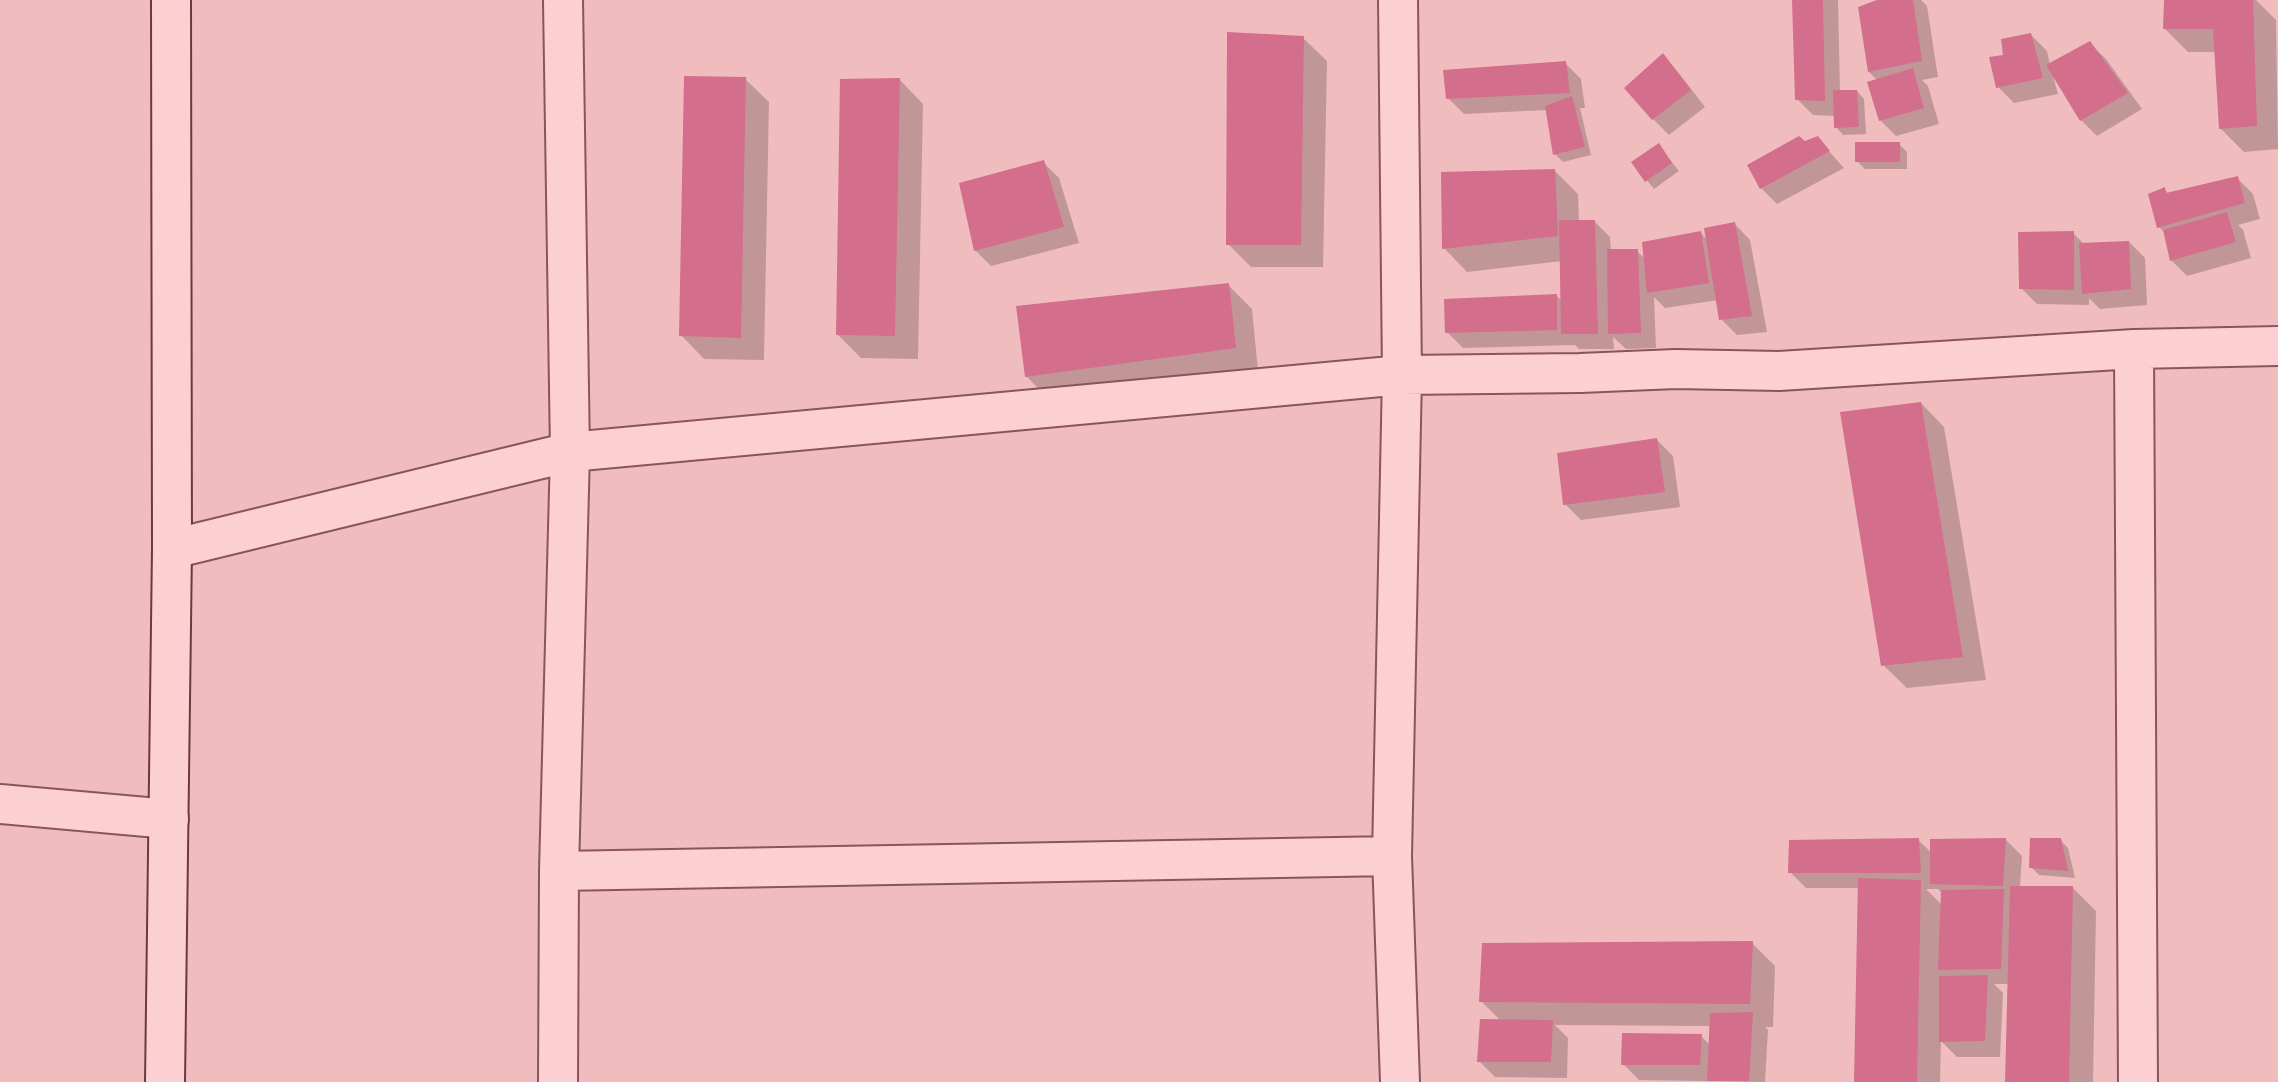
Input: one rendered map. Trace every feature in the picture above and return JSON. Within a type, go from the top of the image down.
[{"type":"street","points":[[165,1082],[172,549],[171,0]]},
{"type":"street","points":[[558,1082],[559,871],[570,452],[563,0]]},
{"type":"street","points":[[1398,0],[1402,375],[1392,856],[1399,1082]]},
{"type":"street","points":[[172,549],[570,452],[1402,375],[1676,369],[1779,371],[2134,349],[2278,346]]},
{"type":"street","points":[[2134,349],[2138,1082]]},
{"type":"street","points":[[0,804],[169,819]]},
{"type":"street","points":[[559,871],[1392,856]]},
{"type":"building","points":[[1792,0],[1823,0],[1825,101],[1795,100]]},
{"type":"building","points":[[1877,0],[1913,0],[1922,61],[1868,72],[1858,7]]},
{"type":"building","points":[[2164,0],[2253,0],[2257,126],[2219,129],[2213,29],[2163,29]]},
{"type":"building","points":[[1227,32],[1304,36],[1301,245],[1226,245]]},
{"type":"building","points":[[2031,33],[2043,78],[1996,88],[1989,57],[2003,55],[2001,39]]},
{"type":"building","points":[[2090,41],[2128,93],[2080,121],[2046,65]]},
{"type":"building","points":[[1663,53],[1691,90],[1652,120],[1624,88]]},
{"type":"building","points":[[1566,61],[1570,93],[1446,99],[1443,70]]},
{"type":"building","points":[[1913,68],[1924,108],[1879,121],[1867,82]]},
{"type":"building","points":[[684,76],[746,77],[741,338],[679,336]]},
{"type":"building","points":[[900,78],[895,336],[836,335],[840,79]]},
{"type":"building","points":[[1833,90],[1857,90],[1859,127],[1834,128]]},
{"type":"building","points":[[1572,96],[1585,147],[1553,155],[1545,106]]},
{"type":"building","points":[[1799,136],[1805,141],[1818,136],[1830,151],[1760,189],[1747,165]]},
{"type":"building","points":[[1855,142],[1900,142],[1900,162],[1855,162]]},
{"type":"building","points":[[1659,143],[1672,163],[1645,182],[1631,162]]},
{"type":"building","points":[[1044,160],[1064,227],[974,251],[959,183]]},
{"type":"building","points":[[1555,169],[1558,236],[1442,249],[1441,172]]},
{"type":"building","points":[[2238,176],[2245,203],[2157,228],[2148,194],[2165,187],[2166,193]]},
{"type":"building","points":[[2227,212],[2236,242],[2170,261],[2163,230]]},
{"type":"building","points":[[1559,220],[1595,220],[1598,334],[1561,334]]},
{"type":"building","points":[[1735,222],[1752,316],[1719,320],[1704,228]]},
{"type":"building","points":[[1701,231],[1709,283],[1647,293],[1642,242]]},
{"type":"building","points":[[2074,231],[2074,290],[2019,289],[2018,232]]},
{"type":"building","points":[[2129,241],[2131,289],[2082,294],[2079,243]]},
{"type":"building","points":[[1607,249],[1638,249],[1641,333],[1608,334]]},
{"type":"building","points":[[1229,283],[1236,348],[1025,377],[1016,306]]},
{"type":"building","points":[[1557,294],[1557,330],[1445,333],[1444,299]]},
{"type":"building","points":[[1921,402],[1963,657],[1881,666],[1840,412]]},
{"type":"building","points":[[1657,438],[1665,492],[1563,505],[1557,453]]},
{"type":"building","points":[[1919,838],[1921,873],[1788,873],[1789,840]]},
{"type":"building","points":[[2006,838],[2003,886],[1930,884],[1930,839]]},
{"type":"building","points":[[2030,838],[2061,838],[2068,871],[2029,868]]},
{"type":"building","points":[[1858,878],[1921,880],[1917,1082],[1854,1082]]},
{"type":"building","points":[[2010,886],[2073,886],[2069,1082],[2005,1082]]},
{"type":"building","points":[[2004,889],[2001,969],[1938,970],[1941,890]]},
{"type":"building","points":[[1753,941],[1750,1004],[1479,1002],[1482,943]]},
{"type":"building","points":[[1988,975],[1985,1041],[1939,1042],[1939,976]]},
{"type":"building","points":[[1753,1012],[1749,1081],[1707,1081],[1710,1013]]},
{"type":"building","points":[[1480,1019],[1553,1020],[1551,1062],[1477,1062]]},
{"type":"building","points":[[1622,1033],[1702,1034],[1700,1065],[1621,1065]]}]
